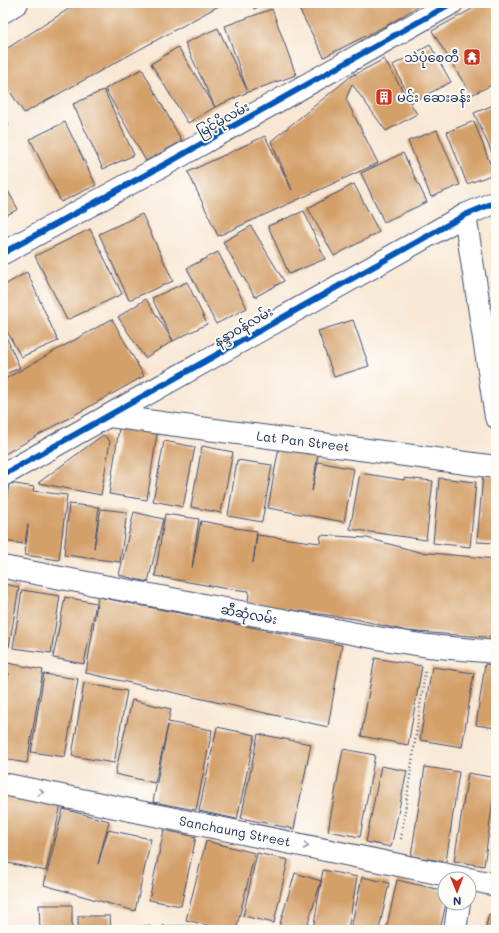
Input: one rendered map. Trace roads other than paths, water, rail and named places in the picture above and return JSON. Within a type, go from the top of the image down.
[{"type":"street","points":[[3,12],[17,3]]},
{"type":"street","name":"မြင့်မိုလမ်း","points":[[3,253],[164,165],[452,3]]},
{"type":"street","name":"နန္ဒာ၀န်လမ်း","points":[[3,475],[465,214],[496,202]]},
{"type":"street","points":[[465,214],[496,417]]},
{"type":"street","name":"Lat Pan Street","points":[[109,416],[496,467]]},
{"type":"street","name":"ဆီဆုံလမ်း","points":[[3,567],[383,639],[428,646],[496,652]]},
{"type":"street","name":"Sanchaung Street","points":[[3,784],[437,873]]},
{"type":"street","name":"Sanchaung Street","points":[[477,881],[496,885]]},
{"type":"street","points":[[455,930],[458,911]]},
{"type":"place","name":"သဲပုံစေတီ","points":[[472,57]]},
{"type":"place","name":"မင်း ဆေးခန်း","points":[[384,97]]}]
